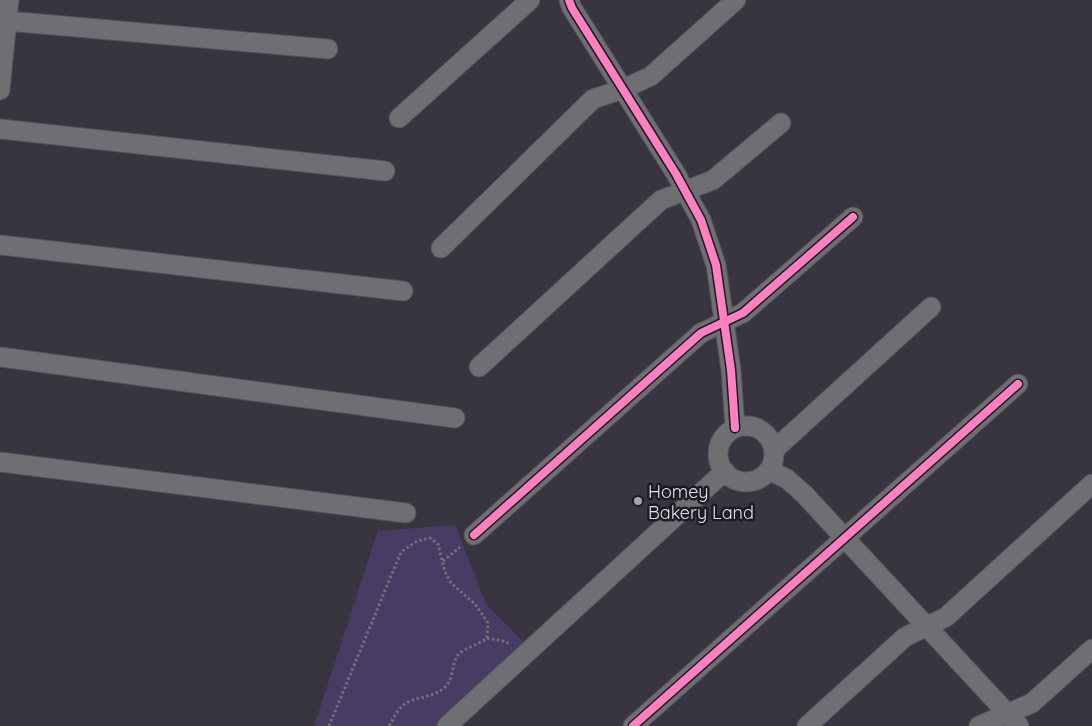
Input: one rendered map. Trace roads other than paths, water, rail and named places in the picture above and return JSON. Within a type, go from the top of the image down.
[{"type":"street","points":[[0,90],[9,0]]},
{"type":"street","points":[[399,118],[530,0]]},
{"type":"street","points":[[569,0],[572,8],[701,220],[716,265],[731,370],[735,428]]},
{"type":"street","points":[[441,248],[593,99],[623,89],[651,76],[736,0]]},
{"type":"street","points":[[7,21],[328,49]]},
{"type":"street","points":[[479,367],[661,200],[713,180],[782,123]]},
{"type":"street","points":[[0,129],[385,171]]},
{"type":"street","points":[[474,536],[701,333],[743,313],[853,217]]},
{"type":"street","points":[[0,245],[403,291]]},
{"type":"street","points":[[774,450],[931,307]]},
{"type":"street","points":[[0,357],[455,418]]},
{"type":"street","points":[[633,726],[1018,384]]},
{"type":"street","points":[[744,426],[761,430],[768,436],[774,450],[773,462],[769,470],[754,481],[736,480],[725,471],[718,459],[722,441],[727,433],[735,428],[744,426]]},
{"type":"street","points":[[0,462],[406,513]]},
{"type":"street","points":[[769,470],[787,479],[804,494],[1014,720]]},
{"type":"street","points":[[447,726],[725,471]]},
{"type":"street","points":[[807,726],[905,637],[946,617],[1092,484]]},
{"type":"street","points":[[979,726],[1014,720],[1092,649]]},
{"type":"place","name":"Homey Bakery Land","points":[[638,501]]}]
